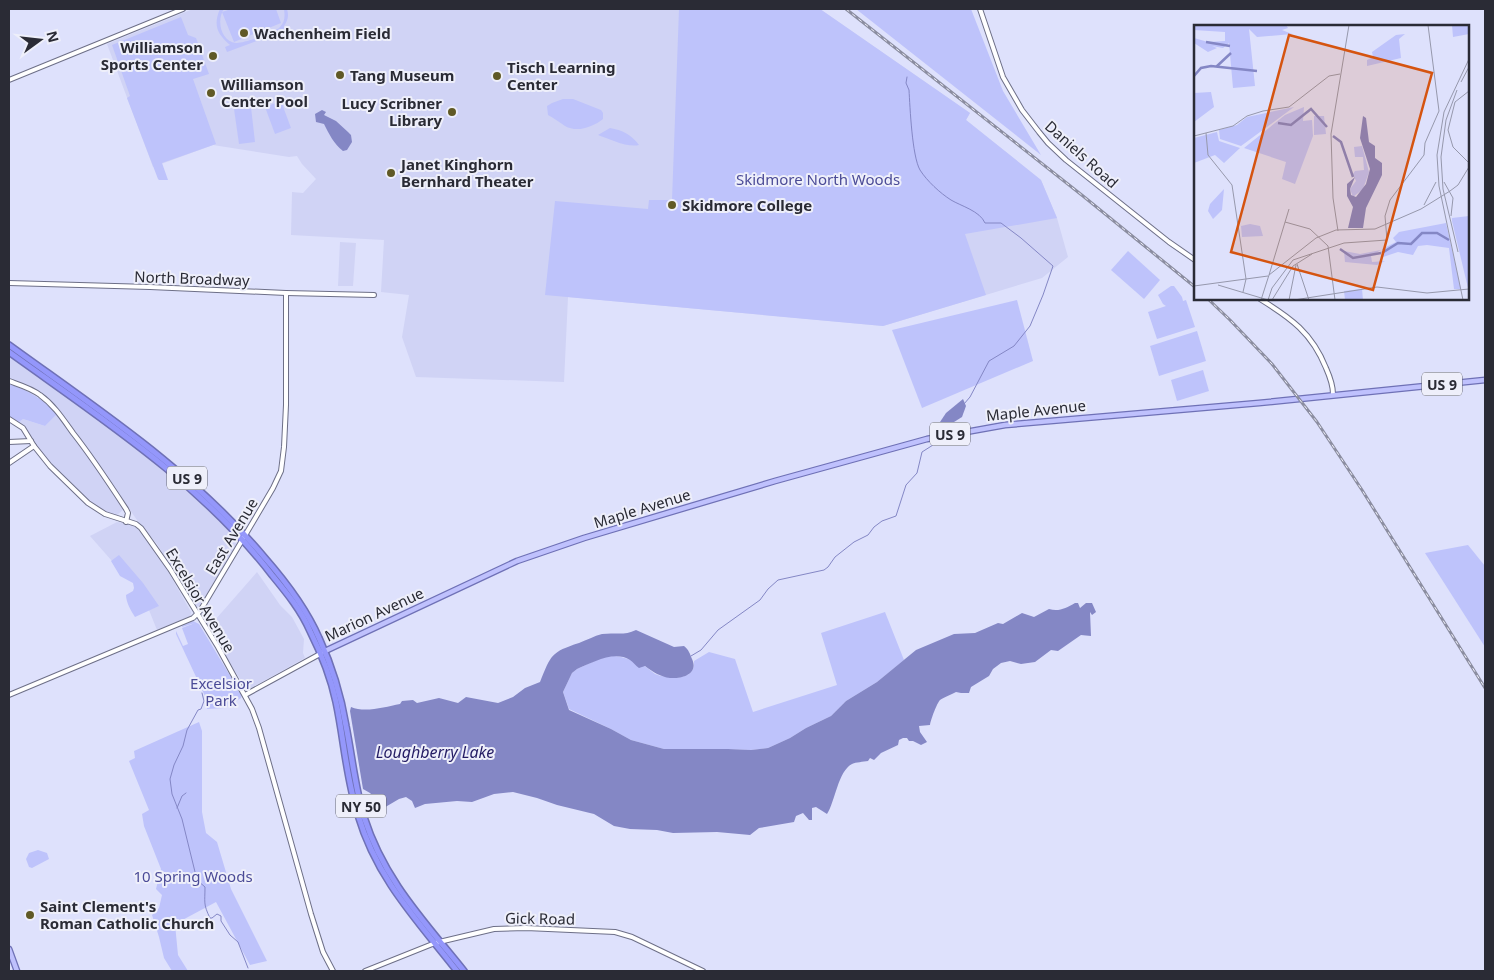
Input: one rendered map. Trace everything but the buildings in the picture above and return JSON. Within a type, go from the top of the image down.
[{"type":"highway","name":"US 9","points":[[9,345],[150,447],[246,534],[292,590],[316,630],[322,652]]},
{"type":"highway","name":"US 9","points":[[9,352],[146,452],[190,487],[265,566],[296,606],[322,652]]},
{"type":"highway","name":"NY 50","points":[[322,652],[335,699],[353,798],[367,843],[392,889],[412,916],[464,971]]},
{"type":"highway","name":"NY 50","points":[[438,943],[458,971]]},
{"type":"main road","name":"Maple Avenue","points":[[518,561],[584,538],[810,471],[942,436],[1005,425],[1259,403],[1485,380]]},
{"type":"main road","name":"Marion Avenue","points":[[322,652],[518,561]]},
{"type":"main road","points":[[9,949],[18,971]]},
{"type":"street","points":[[9,80],[183,9]]},
{"type":"street","name":"Daniels Road","points":[[980,9],[1003,77],[1022,110],[1048,143],[1066,160],[1164,238],[1194,259]]},
{"type":"street","name":"North Broadway","points":[[9,283],[374,295]]},
{"type":"street","name":"East Avenue","points":[[9,695],[193,618],[207,600],[273,488],[281,471],[286,387],[286,293]]},
{"type":"street","points":[[1262,300],[1286,314],[1311,339],[1325,365],[1334,394]]},
{"type":"street","points":[[9,381],[34,391],[54,408],[88,451],[126,509],[128,513],[126,522]]},
{"type":"street","name":"Excelsior Avenue","points":[[9,419],[23,428],[50,466],[88,503],[105,514],[136,524],[147,534],[197,614],[244,695],[259,728],[311,914],[323,952],[333,971]]},
{"type":"street","points":[[9,442],[31,441]]},
{"type":"street","points":[[9,464],[34,446]]},
{"type":"street","name":"Marion Avenue","points":[[244,695],[322,652]]},
{"type":"street","name":"Gick Road","points":[[365,971],[438,943],[494,929],[526,928],[604,930],[615,932],[639,940],[703,971]]},
{"type":"shaded area","name":"Skidmore College","points":[[193,9],[820,9],[970,113],[966,120],[1041,180],[1057,218],[1068,257],[1042,278],[883,326],[568,297],[564,382],[416,377],[402,337],[409,295],[381,292],[384,240],[291,235],[292,192],[303,193],[316,179],[297,156],[289,157],[213,145],[153,167],[107,44]]},
{"type":"shaded area","points":[[340,242],[356,243],[353,286],[338,286]]},
{"type":"shaded area","points":[[9,356],[113,430],[178,481],[207,506],[235,536],[237,540],[236,545],[199,607],[195,605],[157,544],[137,520],[65,417],[49,400],[36,391],[9,379]]},
{"type":"shaded area","points":[[57,414],[124,509],[117,515],[104,512],[87,500],[37,448],[30,435],[19,422],[23,419],[45,426]]},
{"type":"shaded area","points":[[117,522],[136,527],[154,547],[191,612],[190,616],[157,630],[149,610],[158,606],[112,561],[90,536]]},
{"type":"shaded area","points":[[257,572],[280,605],[292,617],[304,639],[303,653],[305,658],[247,690],[208,628]]},
{"type":"green space","points":[[220,9],[224,9],[220,19],[221,30],[231,42],[245,42],[277,29],[284,21],[284,9],[287,9],[288,14],[284,26],[286,30],[227,52],[225,47],[230,45],[219,33],[217,25]]},
{"type":"green space","name":"Wachenheim Field","points":[[231,9],[276,9],[281,23],[234,42],[222,12]]},
{"type":"green space","name":"Skidmore North Woods","points":[[679,9],[820,9],[970,113],[966,120],[1041,180],[1057,218],[965,234],[986,295],[883,326],[545,295],[555,201],[648,209],[649,200],[672,200]]},
{"type":"green space","points":[[856,9],[971,9],[1003,91],[1041,155]]},
{"type":"green space","points":[[181,17],[188,35],[196,38],[209,74],[193,79],[216,144],[162,163],[168,180],[159,180],[127,98],[130,96],[112,45]]},
{"type":"green space","points":[[563,99],[573,99],[601,110],[603,119],[580,129],[565,126],[548,115],[547,106]]},
{"type":"green space","points":[[281,101],[291,128],[275,134],[265,107]]},
{"type":"green space","points":[[251,107],[255,142],[239,144],[234,109]]},
{"type":"green space","points":[[610,128],[619,130],[633,138],[639,145],[624,144],[598,135]]},
{"type":"green space","points":[[1128,251],[1160,280],[1144,299],[1111,270]]},
{"type":"green space","points":[[1174,286],[1183,301],[1186,300],[1195,327],[1157,339],[1148,312],[1166,306],[1158,295]]},
{"type":"green space","points":[[1017,300],[1033,361],[922,408],[892,330]]},
{"type":"green space","points":[[1197,331],[1206,361],[1159,376],[1150,346]]},
{"type":"green space","points":[[1203,370],[1209,391],[1177,401],[1171,380]]},
{"type":"green space","points":[[9,384],[35,396],[57,414],[45,426],[23,419],[19,422],[9,416]]},
{"type":"green space","points":[[1468,545],[1485,566],[1485,647],[1425,553]]},
{"type":"green space","points":[[119,555],[143,583],[159,606],[135,617],[130,609],[126,595],[133,591],[133,583],[120,576],[111,561]]},
{"type":"green space","points":[[885,612],[904,660],[877,682],[846,701],[831,716],[768,748],[751,750],[664,749],[631,740],[569,709],[563,692],[572,673],[604,657],[617,656],[625,658],[646,667],[655,674],[674,678],[691,673],[694,661],[709,652],[735,659],[753,712],[837,685],[821,633]]},
{"type":"green space","name":"Excelsior Park","points":[[193,621],[199,624],[237,690],[242,694],[241,698],[225,708],[207,709],[205,696],[176,634],[176,631],[183,646],[188,644],[182,628],[195,623],[182,626]]},
{"type":"green space","name":"10 Spring Woods","points":[[199,722],[202,731],[202,812],[206,833],[217,842],[231,889],[267,961],[250,965],[216,902],[175,924],[178,955],[188,971],[172,971],[164,958],[152,915],[159,908],[162,895],[156,889],[161,869],[144,826],[142,814],[149,810],[129,761],[135,758],[134,751]]},
{"type":"green space","points":[[38,850],[47,853],[49,859],[32,868],[29,867],[26,859],[29,853]]},
{"type":"water","points":[[322,110],[326,112],[324,115],[336,121],[351,135],[352,142],[347,150],[343,151],[337,145],[324,124],[316,122],[315,114]]},
{"type":"water","points":[[963,399],[966,406],[962,417],[954,422],[938,425],[946,413]]},
{"type":"water","name":"Loughberry Lake","points":[[1078,603],[1080,608],[1086,603],[1092,603],[1096,612],[1092,615],[1090,612],[1091,636],[1081,635],[1058,651],[1051,650],[1035,662],[1021,664],[1010,661],[1001,663],[993,669],[989,676],[971,687],[969,693],[956,692],[942,699],[936,708],[930,725],[919,726],[920,732],[927,742],[921,745],[903,738],[899,740],[898,745],[881,753],[874,760],[870,758],[868,761],[852,764],[843,773],[827,814],[816,807],[812,808],[812,820],[809,820],[803,813],[796,816],[794,822],[759,828],[750,835],[717,832],[673,833],[614,826],[594,814],[513,792],[494,794],[472,802],[457,801],[425,804],[415,808],[412,801],[406,797],[382,809],[375,797],[363,789],[350,711],[351,707],[375,709],[400,704],[402,701],[413,700],[417,703],[439,698],[458,703],[466,697],[498,703],[540,682],[550,660],[557,652],[602,634],[632,632],[636,630],[674,647],[684,646],[691,655],[694,664],[693,668],[691,672],[684,676],[670,678],[663,677],[645,666],[639,668],[624,657],[603,658],[572,673],[563,692],[569,710],[631,740],[664,749],[751,750],[768,748],[831,716],[846,701],[877,682],[916,650],[954,634],[975,633],[998,623],[1003,624],[1022,613],[1034,617],[1049,609],[1059,610]]},
{"type":"waterway","points":[[907,77],[906,83],[909,90],[915,154],[923,174],[942,194],[975,212],[985,223],[1001,223],[1053,266],[1030,326],[1014,346],[989,361],[970,397],[964,404]]},
{"type":"waterway","points":[[937,435],[941,425]]},
{"type":"waterway","points":[[691,656],[701,650],[718,630],[760,600],[778,580],[824,570],[835,557],[854,542],[868,535],[882,521],[896,516],[906,485],[917,473],[922,452],[933,445],[935,439]]},
{"type":"waterway","points":[[202,693],[204,701],[201,709],[198,710],[187,730],[183,746],[174,765],[170,779],[172,794],[182,819],[197,880],[205,887],[206,909],[210,918],[217,914],[221,916],[221,921],[230,935],[238,942],[248,968]]},
{"type":"waterway","points":[[177,808],[182,796],[186,793]]},
{"type":"railway","points":[[846,9],[1194,286]]},
{"type":"railway","points":[[1209,300],[1272,364],[1317,422],[1362,490],[1485,688]]},
{"type":"place","name":"Wachenheim Field","points":[[244,33]]},
{"type":"place","name":"Williamson Sports Center","points":[[213,56]]},
{"type":"place","name":"Tang Museum","points":[[340,75]]},
{"type":"place","name":"Tisch Learning Center","points":[[497,76]]},
{"type":"place","name":"Williamson Center Pool","points":[[211,93]]},
{"type":"place","name":"Lucy Scribner Library","points":[[452,112]]},
{"type":"place","name":"Janet Kinghorn Bernhard Theater","points":[[391,173]]},
{"type":"place","name":"Skidmore College","points":[[672,205]]},
{"type":"place","name":"Saint Clement's Roman Catholic Church","points":[[30,915]]}]
